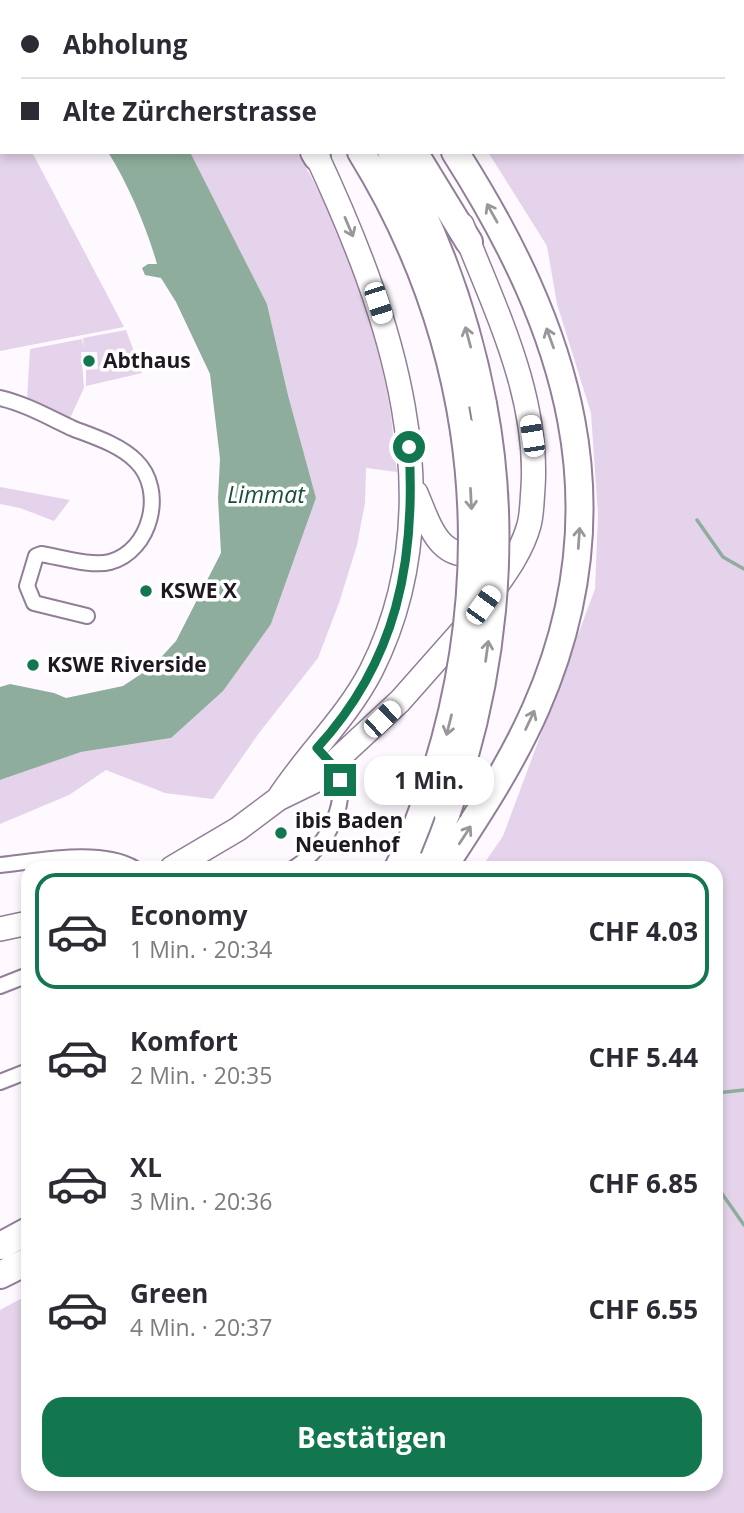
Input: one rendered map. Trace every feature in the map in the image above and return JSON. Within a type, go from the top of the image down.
[{"type":"highway","points":[[346,154],[369,192],[412,248]]},
{"type":"highway","points":[[362,154],[412,248],[446,344],[464,431],[470,480],[471,583],[464,651],[443,750],[410,861]]},
{"type":"highway","points":[[392,154],[419,205],[447,270],[469,339],[489,442],[495,514],[491,618],[474,722],[447,812],[410,861]]},
{"type":"highway","points":[[415,154],[469,242]]},
{"type":"highway","points":[[448,861],[506,769],[537,707],[554,663],[570,605],[579,535],[577,453],[564,382],[523,273],[485,200],[456,154]]},
{"type":"highway","points":[[0,1246],[21,1235]]},
{"type":"highway","points":[[0,1275],[21,1264]]},
{"type":"main road","points":[[278,799],[299,766],[331,733],[360,691],[380,651],[392,621],[406,562],[411,521],[412,484],[405,410],[386,328],[358,248],[315,154]]},
{"type":"main road","points":[[184,861],[238,829],[278,799],[313,782],[400,701],[471,621],[506,573],[529,524],[533,452],[526,404],[498,314],[448,189],[431,154]]},
{"type":"main road","points":[[412,484],[430,529],[439,541],[452,551],[469,555],[488,551],[500,543],[511,532],[532,496]]},
{"type":"main road","points":[[0,929],[21,924]]},
{"type":"street","points":[[0,398],[18,402],[128,454],[138,462],[150,484],[152,495],[148,521],[139,541],[127,554],[103,563],[41,554],[36,556],[27,586],[34,603],[87,616]]},
{"type":"street","points":[[302,861],[314,851],[334,822],[341,791],[337,770],[317,748]]},
{"type":"street","points":[[50,861],[87,858],[118,861]]},
{"type":"street","points":[[0,865],[21,863]]},
{"type":"street","points":[[0,986],[21,978]]},
{"type":"street","points":[[0,1082],[21,1074]]},
{"type":"shaded area","points":[[0,154],[33,154],[124,327],[0,351]]},
{"type":"shaded area","points":[[191,154],[298,154],[342,241],[374,338],[392,420],[397,472],[366,468],[365,503],[357,545],[318,658],[259,733],[213,799],[165,793],[106,770],[69,795],[0,824],[0,780],[81,752],[171,738],[271,624],[316,498],[267,304]]},
{"type":"shaded area","points":[[489,154],[744,154],[744,1513],[0,1513],[0,1310],[21,1299],[21,1491],[723,1491],[723,861],[486,861],[503,836],[595,589],[598,515],[591,413],[557,304],[547,246]]},
{"type":"shaded area","points":[[126,330],[142,373],[86,386],[86,370],[98,369],[97,352],[81,352],[84,388],[70,418],[27,400],[30,349],[82,339],[84,349],[83,338]]},
{"type":"shaded area","points":[[0,487],[70,500],[54,521],[20,508],[0,504]]},
{"type":"water","name":"Limmat","points":[[109,154],[191,154],[267,304],[316,498],[271,624],[223,691],[171,738],[81,752],[0,780],[0,687],[10,684],[66,698],[123,686],[153,666],[176,641],[221,553],[218,498],[220,459],[210,374],[176,302],[161,278],[145,275],[142,268],[148,264],[157,264],[148,235],[123,178]]},
{"type":"waterway","points":[[697,520],[723,557],[744,569]]},
{"type":"waterway","points":[[723,1092],[744,1090]]},
{"type":"waterway","points":[[723,1195],[744,1225]]},
{"type":"place","name":"Abthaus","points":[[89,361]]},
{"type":"place","name":"KSWE X","points":[[146,591]]},
{"type":"place","name":"KSWE Riverside","points":[[33,665]]},
{"type":"place","name":"ibis Baden Neuenhof","points":[[281,833]]},
{"type":"route","points":[[340,780],[337,770],[317,748],[331,733],[360,691],[392,621],[404,576],[410,537],[412,484],[409,447]]}]
